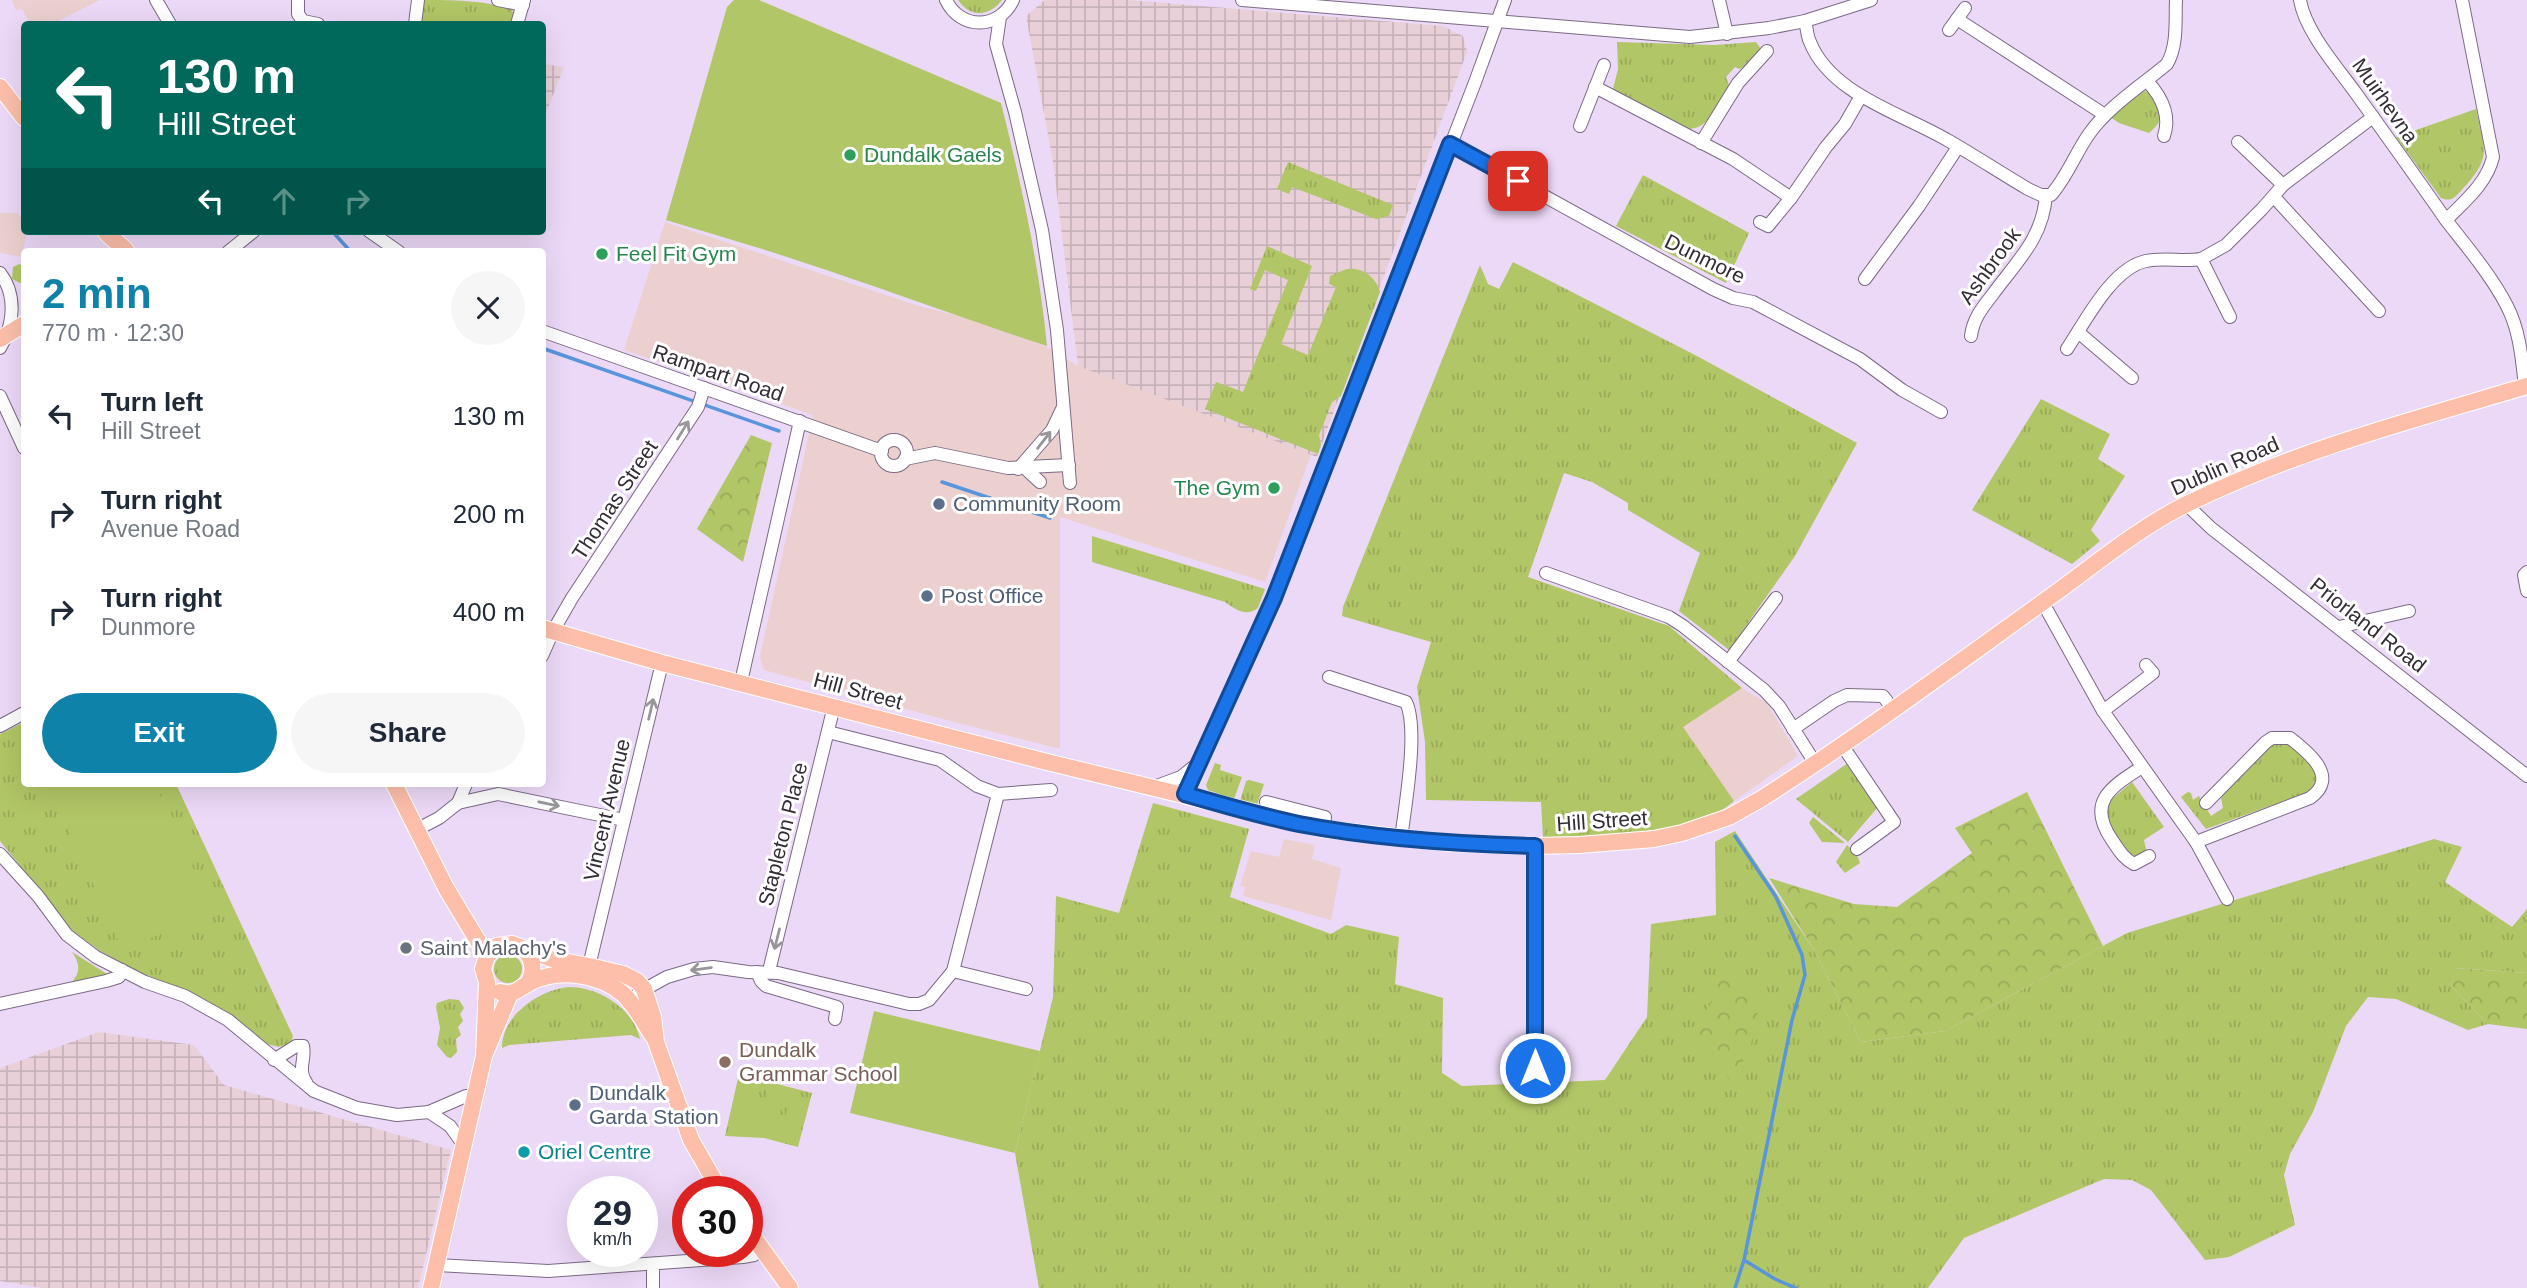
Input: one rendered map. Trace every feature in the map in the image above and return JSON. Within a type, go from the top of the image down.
[{"type":"main road","points":[[0,87],[21,114]]},
{"type":"main road","points":[[108,240],[120,242],[124,248]]},
{"type":"main road","points":[[2,341],[21,326]]},
{"type":"main road","name":"Dublin Road","points":[[1973,652],[2186,504],[2329,446],[2526,387]]},
{"type":"main road","name":"Hill Street","points":[[548,629],[662,663],[1272,818],[1401,839],[1535,846],[1654,839],[1682,833],[1735,814],[1842,745],[1973,652]]},
{"type":"main road","points":[[395,787],[459,912],[486,957]]},
{"type":"main road","points":[[431,1288],[484,1056],[487,982],[483,969],[486,957],[491,951],[505,944],[519,946],[552,959],[623,974],[637,981],[644,989],[653,1017],[656,1042],[691,1140],[712,1176]]},
{"type":"main road","points":[[487,982],[497,991],[510,994],[528,984],[533,970],[532,963],[519,946]]},
{"type":"main road","points":[[528,984],[552,977],[580,975],[608,985],[624,996],[656,1042]]},
{"type":"main road","points":[[484,1056],[510,994]]},
{"type":"main road","points":[[763,1250],[790,1288]]},
{"type":"street","points":[[156,0],[168,21]]},
{"type":"street","points":[[298,0],[298,14],[303,21]]},
{"type":"street","points":[[415,21],[418,0]]},
{"type":"street","points":[[498,0],[523,3],[518,21]]},
{"type":"street","points":[[946,0],[957,15],[976,23],[996,44]]},
{"type":"street","points":[[976,23],[989,22],[1000,17],[1013,0]]},
{"type":"street","points":[[1242,0],[1690,37],[1727,34],[1805,21],[1871,0]]},
{"type":"street","points":[[1185,794],[1274,598],[1505,0]]},
{"type":"street","points":[[1719,0],[1727,34]]},
{"type":"street","points":[[1805,21],[1810,43],[1827,67],[1840,81],[1861,96],[1958,147],[2028,189],[2041,195],[2051,195],[2089,134],[2105,115],[2167,64],[2175,40],[2176,0]]},
{"type":"street","name":"Muirhevna","points":[[2300,0],[2311,28],[2446,220],[2471,251],[2507,307],[2518,336],[2526,387]]},
{"type":"street","points":[[2446,220],[2482,182],[2493,157],[2462,0]]},
{"type":"street","points":[[1949,30],[1961,13],[2105,115]]},
{"type":"street","points":[[1000,17],[996,44],[1015,112],[1042,230],[1058,330],[1070,483]]},
{"type":"street","points":[[1701,143],[1735,77],[1767,51]]},
{"type":"street","points":[[1580,126],[1604,65]]},
{"type":"street","points":[[2147,80],[2156,90],[2166,113],[2167,127],[2164,136]]},
{"type":"street","points":[[1595,87],[1733,159],[1791,198]]},
{"type":"street","points":[[1760,222],[1768,226],[1791,198],[1845,124],[1861,96]]},
{"type":"street","points":[[2067,349],[2113,283],[2128,267],[2147,261],[2201,259],[2226,245],[2283,185],[2373,117]]},
{"type":"street","points":[[2238,142],[2283,185]]},
{"type":"street","name":"Dunmore","points":[[1450,144],[1713,289],[1733,298],[1753,302],[1860,359],[1902,390],[1941,412]]},
{"type":"street","points":[[1865,279],[1958,147]]},
{"type":"street","name":"Ashbrook","points":[[1971,336],[1976,317],[2034,239],[2045,210],[2046,195]]},
{"type":"street","points":[[2274,197],[2379,311]]},
{"type":"street","points":[[233,248],[249,235]]},
{"type":"street","points":[[375,235],[393,248]]},
{"type":"street","points":[[2201,259],[2230,317]]},
{"type":"street","points":[[0,273],[7,284],[12,304],[2,341]]},
{"type":"street","points":[[2078,332],[2132,378]]},
{"type":"street","name":"Rampart Road","points":[[546,333],[701,398],[800,421],[882,451]]},
{"type":"street","points":[[0,396],[21,442]]},
{"type":"street","name":"Thomas Street","points":[[548,629],[701,398]]},
{"type":"street","points":[[1022,469],[1052,430],[1063,407]]},
{"type":"street","points":[[741,682],[800,421]]},
{"type":"street","points":[[935,453],[905,459],[897,465],[889,464],[883,459],[882,451],[888,442],[895,440],[935,453],[996,467],[1022,469],[1069,465]]},
{"type":"street","points":[[902,443],[905,447],[905,459]]},
{"type":"street","points":[[1022,469],[1040,482]]},
{"type":"street","name":"Priorland Road","points":[[2186,504],[2211,528],[2527,776]]},
{"type":"street","points":[[2527,572],[2524,575],[2527,591]]},
{"type":"street","points":[[1546,573],[1670,617],[1764,690],[1779,706],[1815,763]]},
{"type":"street","points":[[1728,662],[1776,598]]},
{"type":"street","points":[[2043,603],[2104,711],[2196,842],[2227,899]]},
{"type":"street","points":[[2339,627],[2409,611]]},
{"type":"street","name":"Vincent Avenue","points":[[589,965],[662,663]]},
{"type":"street","points":[[2104,711],[2153,673],[2146,665]]},
{"type":"street","points":[[1329,677],[1406,702],[1411,713],[1409,767],[1401,839]]},
{"type":"street","points":[[1793,729],[1847,695],[1883,696],[1893,709]]},
{"type":"street","name":"Stapleton Place","points":[[763,972],[834,706]]},
{"type":"street","points":[[0,726],[21,715]]},
{"type":"street","points":[[828,732],[940,760],[977,786],[998,794],[1051,790]]},
{"type":"street","points":[[2196,842],[2310,798],[2321,783],[2321,771],[2317,762],[2290,738],[2272,738],[2206,803]]},
{"type":"street","points":[[1842,745],[1894,822],[1857,849]]},
{"type":"street","points":[[1153,787],[1181,778],[1198,764]]},
{"type":"street","points":[[2142,767],[2124,778],[2107,794],[2099,808],[2104,826],[2123,857],[2134,864],[2149,856]]},
{"type":"street","points":[[458,803],[465,787]]},
{"type":"street","points":[[416,830],[439,818],[458,803],[498,794],[624,820]]},
{"type":"street","points":[[624,996],[635,996],[667,977],[713,967],[763,972],[909,1004],[929,1000],[953,971],[998,794]]},
{"type":"street","points":[[1266,803],[1325,817],[1323,828]]},
{"type":"street","points":[[1535,846],[1535,1068]]},
{"type":"street","points":[[0,854],[68,935],[96,957],[145,982],[185,996],[228,1020],[274,1060],[309,1085]]},
{"type":"street","points":[[0,1004],[106,981],[118,977],[122,971]]},
{"type":"street","points":[[953,971],[1026,989]]},
{"type":"street","points":[[763,972],[766,986],[837,1007],[835,1019]]},
{"type":"street","points":[[274,1060],[296,1046],[303,1046],[301,1072],[314,1091],[335,1101],[369,1111],[397,1115],[429,1112],[466,1096],[475,1097]]},
{"type":"street","points":[[429,1112],[450,1126],[465,1148]]},
{"type":"street","points":[[438,1265],[548,1271],[608,1267]]},
{"type":"street","points":[[653,1267],[653,1288]]},
{"type":"shaded area","points":[[12,0],[100,0],[58,21],[29,21],[22,9],[16,10]]},
{"type":"shaded area","points":[[1045,0],[1129,0],[1443,26],[1463,36],[1467,52],[1317,457],[1078,366],[1053,162],[1026,16]]},
{"type":"shaded area","points":[[546,65],[564,67],[546,112]]},
{"type":"shaded area","points":[[0,213],[18,213],[21,218],[21,235],[26,235],[21,257],[0,253]]},
{"type":"shaded area","points":[[665,222],[919,306],[960,316],[1047,347],[1078,366],[1311,454],[1265,582],[1060,517],[1060,749],[764,670],[760,657],[813,415],[624,350]]},
{"type":"shaded area","points":[[1742,688],[1767,703],[1798,756],[1734,801],[1682,727]]},
{"type":"shaded area","points":[[1284,839],[1315,845],[1312,859],[1341,868],[1331,920],[1243,896],[1245,887],[1240,886],[1251,851],[1279,857]]},
{"type":"shaded area","points":[[99,1032],[194,1045],[224,1085],[451,1150],[418,1288],[42,1288],[0,1281],[0,1068]]},
{"type":"green space","points":[[424,0],[492,4],[512,10],[514,17],[513,21],[420,21]]},
{"type":"green space","name":"Dundalk Gaels","points":[[734,0],[759,0],[1001,103],[1028,223],[1047,346],[782,256],[666,220],[727,7]]},
{"type":"green space","points":[[958,0],[1002,0],[991,10],[980,13],[968,10]]},
{"type":"green space","points":[[1617,42],[1714,45],[1756,42],[1761,49],[1744,67],[1735,67],[1726,77],[1729,85],[1709,119],[1697,128],[1689,129],[1613,89],[1618,69]]},
{"type":"green space","points":[[2145,91],[2152,95],[2160,116],[2158,123],[2149,133],[2119,123],[2110,117],[2140,92]]},
{"type":"green space","points":[[2476,109],[2484,145],[2482,162],[2471,180],[2456,196],[2450,199],[2441,198],[2396,137]]},
{"type":"green space","points":[[1288,162],[1393,205],[1389,216],[1376,219],[1292,187],[1289,194],[1277,189]]},
{"type":"green space","points":[[1643,175],[1749,233],[1726,283],[1616,226]]},
{"type":"green space","points":[[1267,246],[1312,266],[1281,344],[1308,355],[1336,287],[1329,284],[1330,276],[1348,269],[1358,270],[1372,278],[1380,292],[1341,396],[1332,402],[1319,435],[1321,445],[1318,454],[1205,409],[1216,382],[1243,392],[1288,280],[1265,270],[1256,291],[1250,289]]},
{"type":"green space","points":[[1513,262],[1695,355],[1857,443],[1795,556],[1729,650],[1679,611],[1700,553],[1628,510],[1628,503],[1592,482],[1564,473],[1528,577],[1669,626],[1742,688],[1683,727],[1734,801],[1696,821],[1615,834],[1543,837],[1541,802],[1426,800],[1425,742],[1417,687],[1431,642],[1342,616],[1343,607],[1480,265],[1488,284],[1499,289]]},
{"type":"green space","points":[[21,265],[21,283],[12,279],[13,267]]},
{"type":"green space","points":[[2041,399],[2110,434],[2098,459],[2125,476],[2091,530],[2100,541],[2072,564],[1972,510]]},
{"type":"green space","points":[[751,435],[772,443],[743,562],[697,529]]},
{"type":"green space","points":[[1092,536],[1265,589],[1258,608],[1249,612],[1241,611],[1225,602],[1092,562]]},
{"type":"green space","points":[[21,724],[21,787],[177,787],[293,1036],[291,1043],[279,1047],[263,1043],[176,987],[139,972],[100,951],[73,931],[0,841],[0,734]]},
{"type":"green space","points":[[2284,741],[2317,768],[2309,790],[2206,829],[2181,797],[2188,792],[2193,800],[2199,796],[2211,816],[2223,808],[2223,794],[2271,744]]},
{"type":"green space","points":[[1215,763],[1221,765],[1220,770],[1242,777],[1234,799],[1208,790],[1206,785]]},
{"type":"green space","points":[[1848,763],[1878,807],[1848,842],[1796,799]]},
{"type":"green space","points":[[1246,781],[1264,784],[1257,805],[1240,801]]},
{"type":"green space","points":[[2132,782],[2164,827],[2144,840],[2144,854],[2135,856],[2123,847],[2114,833],[2107,803]]},
{"type":"green space","points":[[76,787],[156,787],[212,910],[123,951],[54,797]]},
{"type":"green space","points":[[2027,792],[2103,946],[1945,1031],[1861,1042],[1814,950],[1769,878],[1854,904],[1897,907],[1972,853],[1955,828]]},
{"type":"green space","points":[[1153,803],[1249,829],[1230,897],[1331,934],[1346,925],[1399,937],[1395,984],[1443,998],[1442,1073],[1462,1086],[1605,1080],[1647,1017],[1651,924],[1716,915],[1715,842],[1735,831],[1814,950],[1861,1042],[1945,1031],[2127,933],[2434,839],[2462,847],[2445,882],[2512,927],[2527,909],[2527,973],[2456,968],[2451,986],[2488,1024],[2468,1030],[2396,999],[2368,997],[2346,1026],[2313,1112],[2290,1154],[2284,1175],[2295,1225],[2229,1257],[2205,1260],[2151,1190],[2132,1180],[2104,1179],[1964,1238],[1928,1288],[1039,1288],[1015,1153],[1053,997],[1056,896],[1119,913]]},
{"type":"green space","points":[[1813,817],[1845,843],[1822,842],[1809,823]]},
{"type":"green space","points":[[1847,845],[1857,855],[1860,863],[1845,873],[1836,862]]},
{"type":"green space","points":[[72,952],[107,974],[107,977],[71,983],[78,968]]},
{"type":"green space","points":[[508,955],[518,959],[522,969],[518,979],[508,983],[498,979],[494,969],[498,959]]},
{"type":"green space","points":[[1728,962],[1759,1005],[1750,1050],[1730,1080],[1694,1043]]},
{"type":"green space","points":[[2455,968],[2527,973],[2527,1029],[2488,1024],[2451,986]]},
{"type":"green space","points":[[569,987],[592,991],[614,1002],[631,1018],[640,1039],[631,1035],[509,1045],[502,1048],[508,1025],[524,1006],[546,993]]},
{"type":"green space","points":[[449,999],[459,1000],[464,1008],[460,1014],[463,1021],[458,1027],[461,1035],[456,1039],[457,1052],[451,1058],[437,1045],[440,1028],[437,1003]]},
{"type":"green space","points":[[874,1011],[1040,1051],[1015,1153],[850,1113]]},
{"type":"green space","points":[[739,1074],[812,1093],[798,1147],[764,1138],[725,1136]]},
{"type":"green space","points":[[742,1085],[760,1089],[750,1131],[732,1127]]},
{"type":"green space","points":[[767,1091],[784,1095],[775,1136],[757,1132]]},
{"type":"green space","points":[[790,1095],[807,1099],[798,1140],[781,1136]]},
{"type":"waterway","points":[[336,235],[347,248]]},
{"type":"waterway","points":[[546,349],[779,431]]},
{"type":"waterway","points":[[942,482],[1050,518]]},
{"type":"waterway","points":[[1735,836],[1776,897],[1802,955],[1805,975],[1792,1020],[1744,1260],[1735,1288]]},
{"type":"waterway","points":[[1744,1260],[1796,1288]]},
{"type":"place","name":"Dundalk Gaels","points":[[850,155]]},
{"type":"place","name":"Feel Fit Gym","points":[[602,254]]},
{"type":"place","name":"The Gym","points":[[1274,488]]},
{"type":"place","name":"Community Room","points":[[939,504]]},
{"type":"place","name":"Post Office","points":[[927,596]]},
{"type":"place","name":"Saint Malachy's","points":[[406,948]]},
{"type":"place","name":"Dundalk Grammar School","points":[[725,1062]]},
{"type":"place","name":"Dundalk Garda Station","points":[[575,1105]]},
{"type":"place","name":"Oriel Centre","points":[[524,1152]]},
{"type":"route","points":[[1518,181],[1450,144],[1274,598],[1185,794],[1272,818],[1323,828],[1401,839],[1535,846],[1535,1068]]}]
